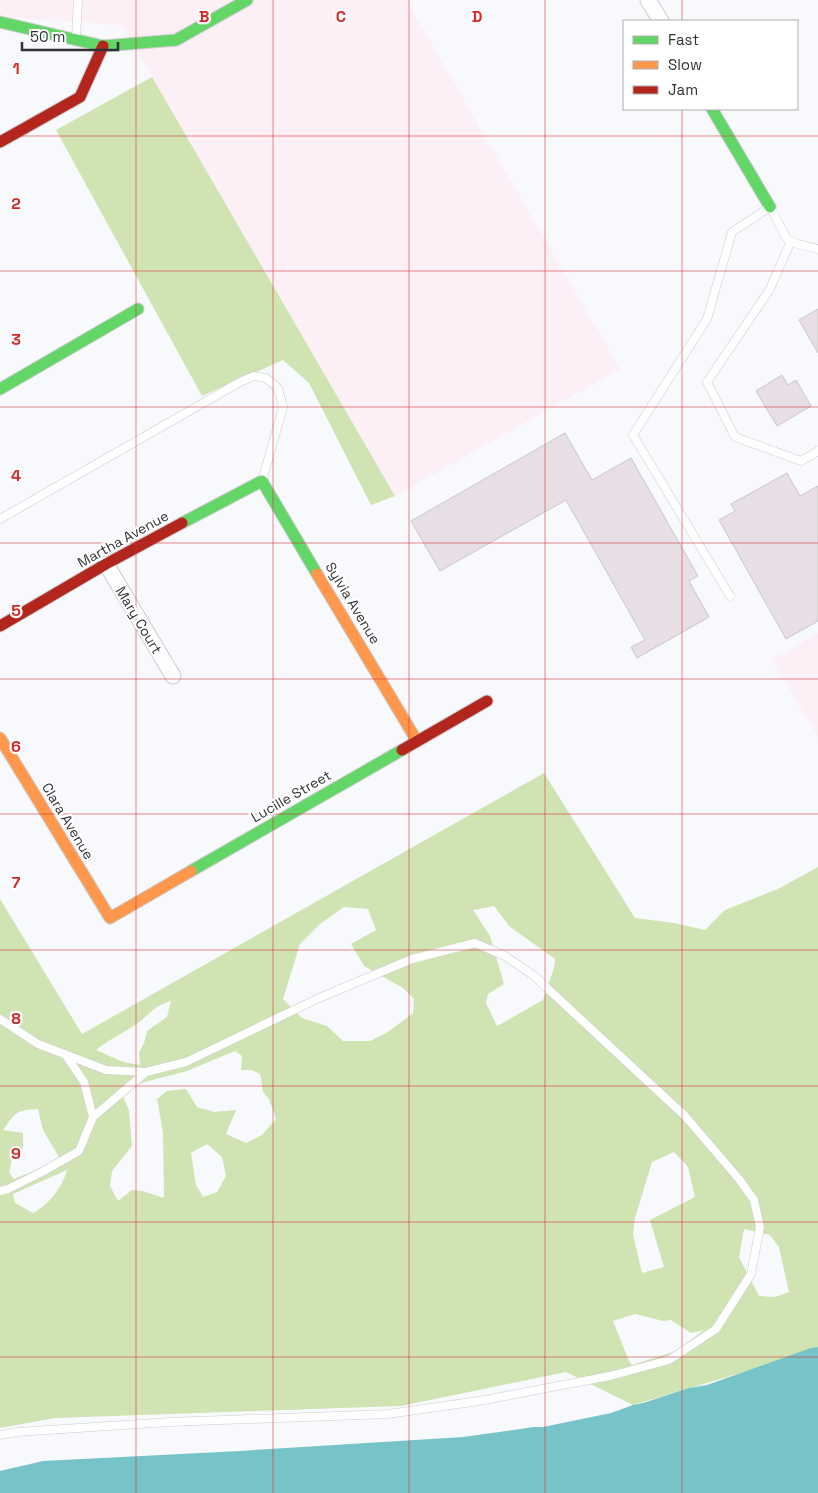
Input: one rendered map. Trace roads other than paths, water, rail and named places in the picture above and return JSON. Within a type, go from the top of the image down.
[{"type":"street","points":[[0,22],[103,46],[176,40],[247,0]]},
{"type":"street","points":[[648,0],[660,20]]},
{"type":"street","points":[[0,142],[80,97],[103,46]]},
{"type":"street","points":[[713,110],[770,208]]},
{"type":"street","points":[[0,389],[138,308]]},
{"type":"street","name":"Martha Avenue","points":[[0,626],[106,564],[262,481]]},
{"type":"street","name":"Sylvia Avenue","points":[[262,481],[417,741]]},
{"type":"street","name":"Mary Court","points":[[106,564],[173,676]]},
{"type":"street","name":"Lucille Street","points":[[110,918],[487,701]]},
{"type":"street","name":"Clara Avenue","points":[[0,738],[110,918]]},
{"type":"lane","points":[[76,40],[78,0]]},
{"type":"lane","points":[[730,596],[633,435],[707,319],[732,232],[770,208],[787,239],[818,249]]},
{"type":"lane","points":[[791,241],[770,289],[707,382],[734,437],[800,461],[818,451]]},
{"type":"lane","points":[[0,520],[240,382],[254,376],[266,378],[278,388],[282,407],[262,481]]},
{"type":"lane","points":[[0,1019],[38,1044],[106,1070],[146,1072],[186,1062],[319,998],[412,959],[475,943],[505,956],[532,975],[685,1116],[739,1178],[754,1200],[760,1227],[751,1274],[716,1329],[669,1360],[610,1376],[479,1401],[388,1414],[170,1422],[18,1432],[0,1436]]},
{"type":"lane","points":[[65,1054],[84,1082],[93,1117]]},
{"type":"lane","points":[[0,1191],[42,1172],[79,1151],[93,1117],[146,1072]]},
{"type":"water","points":[[818,1347],[818,1493],[0,1493],[0,1471],[43,1461],[463,1437],[543,1427],[611,1413],[689,1388],[707,1385]]}]
